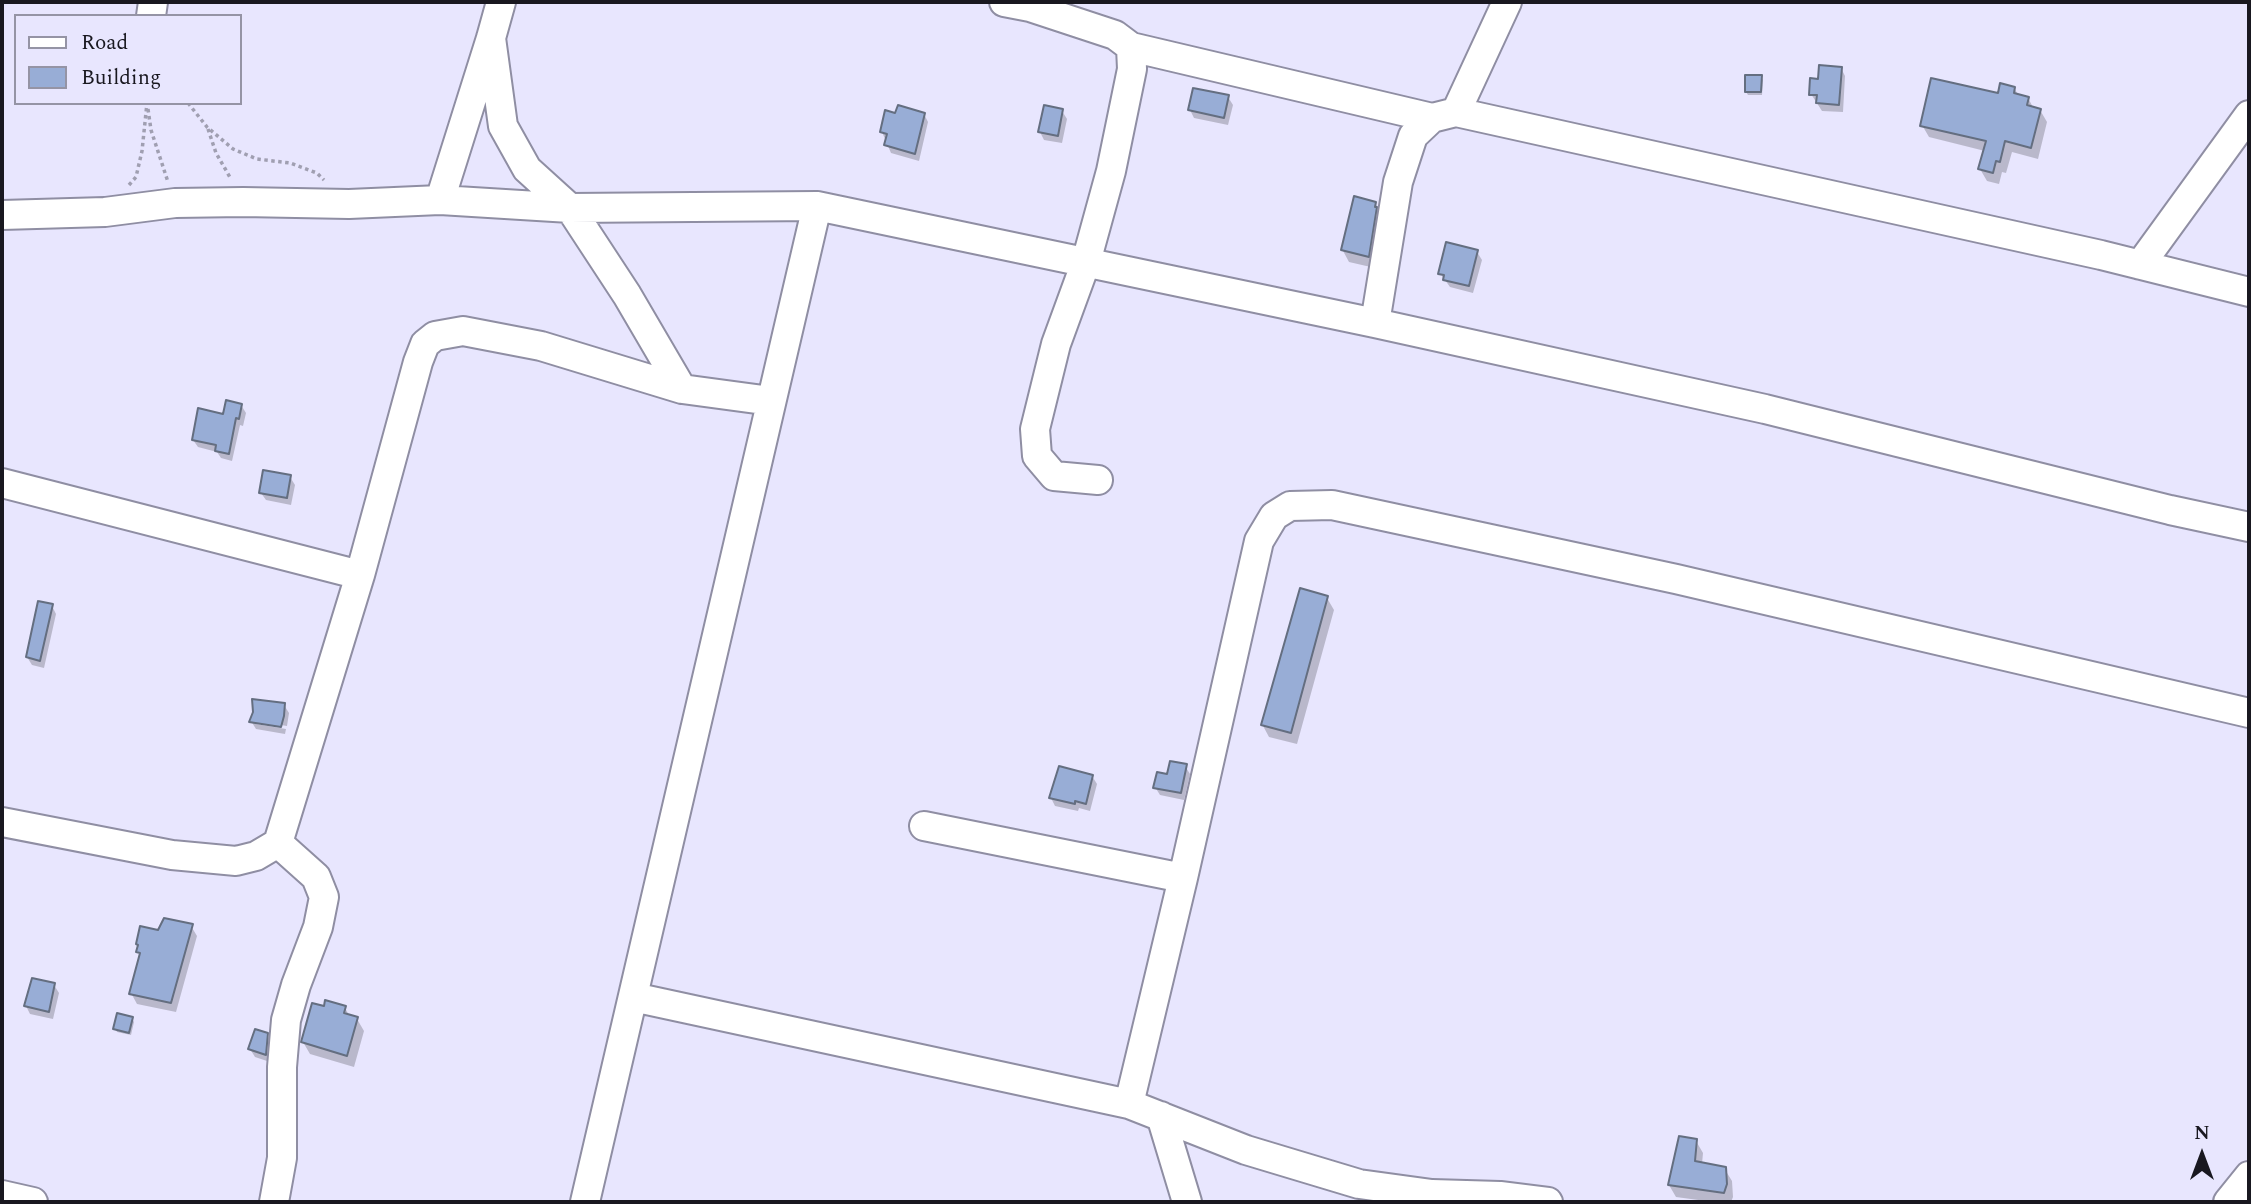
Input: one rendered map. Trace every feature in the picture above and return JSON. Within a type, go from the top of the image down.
[{"type":"street","points":[[440,200],[501,2]]},
{"type":"street","points":[[1004,2],[1030,7],[1115,35],[1130,47],[1858,200],[2249,292]]},
{"type":"street","points":[[1375,323],[1398,182],[1413,136],[1444,115],[1507,2]]},
{"type":"street","points":[[491,38],[503,126],[527,169],[570,208],[682,389]]},
{"type":"street","points":[[1098,480],[1054,476],[1037,456],[1035,429],[1056,344],[1086,262],[1111,170],[1132,69],[1130,47]]},
{"type":"street","points":[[2140,265],[2249,115]]},
{"type":"street","points":[[2,215],[105,212],[175,203],[243,202],[349,204],[440,200],[570,208],[817,205],[1766,409],[2170,510],[2249,527]]},
{"type":"street","points":[[585,1202],[817,205]]},
{"type":"street","points":[[2,822],[172,855],[236,862],[256,856],[278,843],[360,575],[418,362],[425,344],[435,336],[463,331],[541,346],[682,389],[771,401]]},
{"type":"street","points":[[2,482],[360,575]]},
{"type":"street","points":[[1129,1104],[1259,541],[1274,516],[1290,506],[1332,505],[1676,579],[2249,713]]},
{"type":"street","points":[[925,827],[1183,878]]},
{"type":"street","points":[[274,1202],[282,1158],[282,1068],[286,1020],[318,927],[324,897],[316,877],[278,843]]},
{"type":"street","points":[[633,997],[1129,1104],[1246,1150],[1359,1184],[1432,1194],[1500,1196],[1548,1202]]},
{"type":"street","points":[[1161,1116],[1187,1202]]},
{"type":"street","points":[[2228,1202],[2249,1176]]},
{"type":"street","points":[[2,1195],[33,1202]]},
{"type":"path","points":[[128,186],[136,177],[147,105]]},
{"type":"path","points":[[147,105],[151,131],[175,203]]},
{"type":"path","points":[[190,105],[207,127],[233,149],[257,159],[290,163],[317,173],[349,204]]},
{"type":"path","points":[[207,127],[216,153],[243,202]]},
{"type":"building","points":[[1819,65],[1842,67],[1839,105],[1816,103],[1817,95],[1809,95],[1810,78],[1818,79]]},
{"type":"building","points":[[1745,75],[1762,75],[1761,92],[1745,92]]},
{"type":"building","points":[[1931,78],[1998,93],[2000,83],[2015,87],[2014,93],[2029,97],[2027,105],[2041,109],[2031,148],[2005,141],[2000,162],[1996,161],[1993,173],[1978,169],[1986,141],[1920,126]]},
{"type":"building","points":[[1193,88],[1229,95],[1224,118],[1188,110]]},
{"type":"building","points":[[898,105],[925,113],[915,154],[884,145],[887,134],[880,132],[885,110],[895,113]]},
{"type":"building","points":[[1044,105],[1063,109],[1058,136],[1038,132]]},
{"type":"building","points":[[1354,196],[1376,202],[1369,257],[1341,250]]},
{"type":"building","points":[[1446,242],[1478,250],[1469,286],[1443,280],[1444,275],[1438,274]]},
{"type":"building","points":[[226,400],[242,404],[239,419],[236,418],[229,454],[215,451],[216,445],[192,440],[198,408],[223,414]]},
{"type":"building","points":[[263,470],[291,475],[287,498],[259,493]]},
{"type":"building","points":[[1300,588],[1328,596],[1291,733],[1261,725]]},
{"type":"building","points":[[38,601],[53,604],[40,661],[26,657]]},
{"type":"building","points":[[252,699],[285,703],[281,727],[249,722],[253,712]]},
{"type":"building","points":[[1170,761],[1187,764],[1181,793],[1153,788],[1157,772],[1167,774]]},
{"type":"building","points":[[1059,766],[1093,775],[1086,804],[1049,798]]},
{"type":"building","points":[[164,918],[193,924],[171,1003],[129,994],[140,953],[136,952],[136,944],[140,926],[158,930]]},
{"type":"building","points":[[32,978],[55,983],[49,1012],[24,1006]]},
{"type":"building","points":[[325,1000],[346,1006],[344,1013],[358,1017],[347,1056],[301,1042],[312,1003],[324,1006]]},
{"type":"building","points":[[117,1013],[133,1017],[129,1033],[113,1029]]},
{"type":"building","points":[[255,1029],[268,1033],[266,1055],[248,1049]]},
{"type":"building","points":[[1679,1136],[1697,1139],[1695,1161],[1726,1167],[1727,1184],[1724,1193],[1668,1185]]}]
